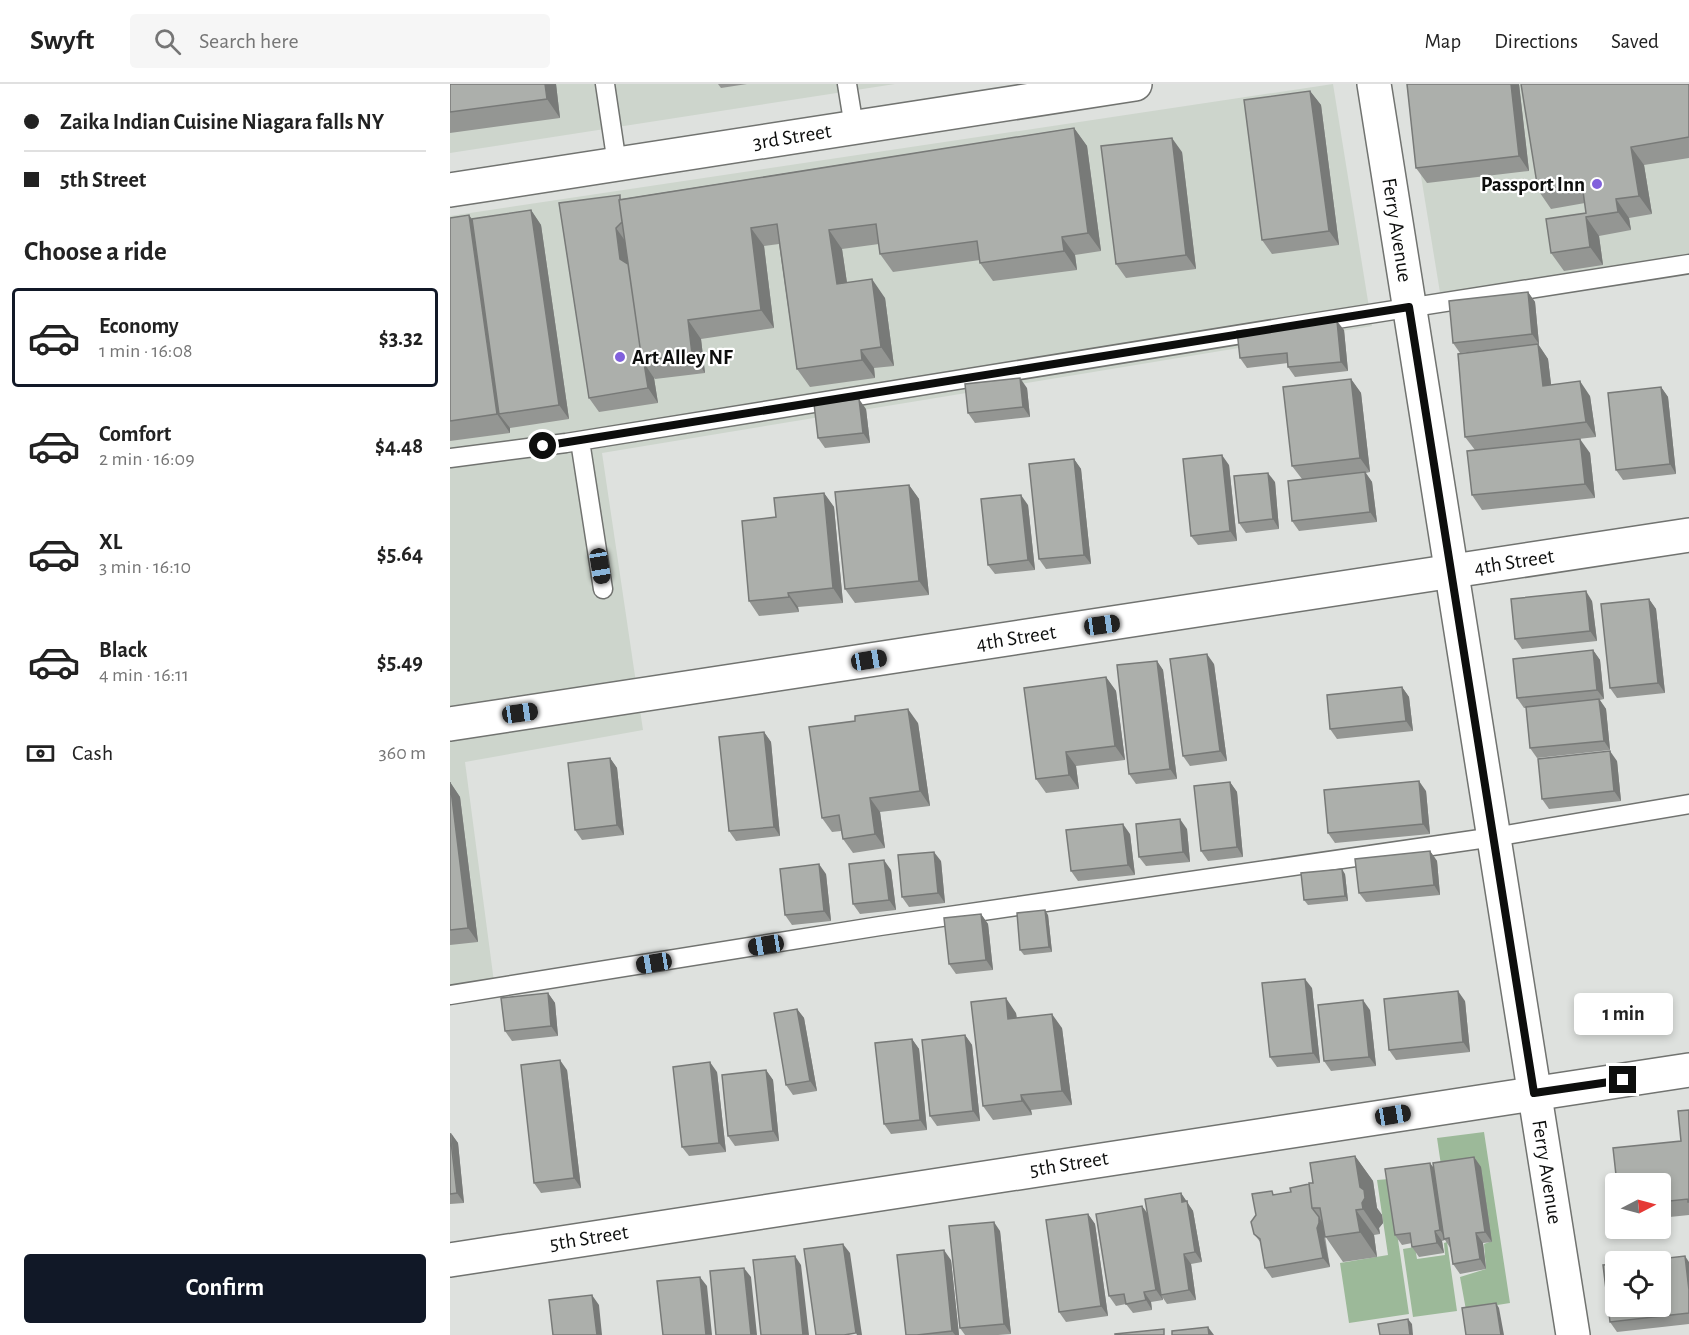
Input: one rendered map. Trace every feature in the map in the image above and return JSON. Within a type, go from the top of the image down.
[{"type":"street","name":"3rd Street","points":[[450,190],[1135,84]]},
{"type":"street","name":"Ferry Avenue","points":[[1374,84],[1573,1335]]},
{"type":"street","name":"4th Street","points":[[450,724],[1689,535]]},
{"type":"street","name":"5th Street","points":[[450,1260],[1689,1070]]},
{"type":"lane","points":[[605,84],[618,164]]},
{"type":"lane","points":[[847,84],[854,127]]},
{"type":"lane","points":[[450,458],[580,441],[1689,264]]},
{"type":"lane","points":[[580,441],[603,589]]},
{"type":"lane","points":[[450,995],[880,926],[1494,837],[1689,804]]},
{"type":"shaded area","points":[[450,84],[895,84],[450,153]]},
{"type":"shaded area","points":[[1333,84],[1372,326],[602,453],[643,730],[465,762],[494,982],[450,988],[450,216]]},
{"type":"shaded area","points":[[1406,84],[1689,84],[1689,274],[1443,311]]},
{"type":"green space","points":[[1484,1132],[1510,1303],[1466,1310],[1460,1277],[1486,1269],[1484,1244],[1492,1241],[1442,1172],[1437,1138]]},
{"type":"green space","points":[[1389,1179],[1409,1314],[1349,1323],[1340,1263],[1388,1255],[1377,1180]]},
{"type":"green space","points":[[1447,1242],[1457,1311],[1413,1317],[1403,1249],[1415,1247],[1417,1259],[1445,1255],[1444,1243]]},
{"type":"building","points":[[450,84],[545,84],[547,99],[450,112]]},
{"type":"building","points":[[1407,84],[1511,84],[1519,156],[1416,168]]},
{"type":"building","name":"Passport Inn","points":[[1521,84],[1689,84],[1689,137],[1631,147],[1639,196],[1616,199],[1618,212],[1586,217],[1590,247],[1551,253],[1546,219],[1586,213],[1582,184],[1538,190]]},
{"type":"building","points":[[1310,91],[1329,231],[1262,240],[1244,100]]},
{"type":"building","points":[[1074,128],[1088,233],[1062,237],[1064,251],[980,263],[977,241],[880,254],[876,224],[829,230],[837,284],[872,279],[881,347],[861,350],[862,360],[797,369],[777,224],[751,228],[761,310],[688,320],[692,354],[642,361],[619,200]]},
{"type":"building","points":[[1172,138],[1186,255],[1116,264],[1101,146]]},
{"type":"building","points":[[620,195],[622,222],[616,228],[620,259],[628,264],[648,388],[589,398],[559,203]]},
{"type":"building","points":[[531,210],[559,405],[499,414],[472,219]]},
{"type":"building","points":[[469,215],[497,414],[450,421],[450,218]]},
{"type":"building","points":[[1528,292],[1532,334],[1453,343],[1449,301]]},
{"type":"building","points":[[1337,321],[1341,362],[1288,367],[1287,353],[1240,358],[1237,331]]},
{"type":"building","points":[[1538,344],[1543,386],[1580,381],[1586,422],[1465,437],[1458,354]]},
{"type":"building","points":[[1020,378],[1023,407],[968,413],[965,384]]},
{"type":"building","points":[[1351,379],[1360,458],[1292,466],[1283,387]]},
{"type":"building","points":[[1661,387],[1670,464],[1616,470],[1608,393]]},
{"type":"building","points":[[859,399],[863,433],[818,438],[814,404]]},
{"type":"building","points":[[1580,439],[1585,484],[1472,495],[1467,451]]},
{"type":"building","points":[[1222,455],[1230,531],[1191,536],[1183,459]]},
{"type":"building","points":[[1074,459],[1084,555],[1039,559],[1029,464]]},
{"type":"building","points":[[1365,472],[1370,512],[1292,521],[1288,481]]},
{"type":"building","points":[[1268,473],[1273,519],[1239,523],[1234,476]]},
{"type":"building","points":[[909,485],[919,581],[845,589],[835,492]]},
{"type":"building","points":[[824,493],[833,588],[788,593],[789,597],[749,601],[742,521],[776,517],[774,498]]},
{"type":"building","points":[[1021,495],[1028,560],[988,565],[981,499]]},
{"type":"building","points":[[1586,591],[1590,631],[1515,639],[1511,599]]},
{"type":"building","points":[[1649,599],[1658,683],[1610,688],[1601,604]]},
{"type":"building","points":[[1593,650],[1597,690],[1517,698],[1513,659]]},
{"type":"building","points":[[1207,654],[1220,751],[1183,756],[1170,659]]},
{"type":"building","points":[[1157,661],[1170,769],[1129,774],[1117,665]]},
{"type":"building","points":[[1106,677],[1115,746],[1066,752],[1069,775],[1036,779],[1024,688]]},
{"type":"building","points":[[1402,687],[1406,721],[1330,729],[1327,695]]},
{"type":"building","points":[[1599,699],[1604,741],[1530,748],[1526,707]]},
{"type":"building","points":[[908,709],[920,791],[870,798],[875,834],[843,839],[839,815],[822,818],[809,727],[855,721],[855,716]]},
{"type":"building","points":[[764,732],[774,827],[729,831],[719,737]]},
{"type":"building","points":[[1610,751],[1614,791],[1542,799],[1538,759]]},
{"type":"building","points":[[610,758],[617,825],[575,830],[568,763]]},
{"type":"building","points":[[1419,781],[1423,824],[1328,833],[1324,790]]},
{"type":"building","points":[[450,782],[468,928],[450,930]]},
{"type":"building","points":[[1230,782],[1237,847],[1201,851],[1194,786]]},
{"type":"building","points":[[1180,819],[1183,852],[1139,857],[1136,824]]},
{"type":"building","points":[[1123,824],[1128,865],[1071,871],[1066,830]]},
{"type":"building","points":[[1430,851],[1434,885],[1359,893],[1355,859]]},
{"type":"building","points":[[934,852],[938,893],[902,897],[898,855]]},
{"type":"building","points":[[884,860],[889,900],[853,904],[849,864]]},
{"type":"building","points":[[819,864],[824,911],[785,915],[780,869]]},
{"type":"building","points":[[1342,869],[1345,896],[1304,900],[1301,873]]},
{"type":"building","points":[[1045,910],[1049,947],[1020,950],[1017,913]]},
{"type":"building","points":[[981,914],[986,960],[949,964],[944,918]]},
{"type":"building","points":[[1305,979],[1313,1053],[1270,1057],[1262,983]]},
{"type":"building","points":[[1458,991],[1463,1042],[1389,1050],[1384,999]]},
{"type":"building","points":[[548,993],[551,1026],[505,1031],[501,998]]},
{"type":"building","points":[[1006,998],[1008,1019],[1052,1014],[1062,1091],[1021,1095],[1022,1101],[983,1106],[971,1002]]},
{"type":"building","points":[[1363,1000],[1369,1057],[1324,1061],[1318,1005]]},
{"type":"building","points":[[797,1009],[810,1081],[786,1085],[774,1013]]},
{"type":"building","points":[[965,1035],[973,1111],[930,1116],[922,1040]]},
{"type":"building","points":[[912,1039],[920,1120],[884,1124],[875,1043]]},
{"type":"building","points":[[560,1060],[574,1178],[534,1183],[521,1065]]},
{"type":"building","points":[[710,1062],[719,1143],[682,1147],[673,1067]]},
{"type":"building","points":[[766,1070],[773,1131],[728,1136],[722,1075]]},
{"type":"building","points":[[1689,1110],[1689,1202],[1688,1199],[1671,1201],[1671,1173],[1616,1173],[1613,1148],[1681,1141],[1678,1111]]},
{"type":"building","points":[[450,1133],[457,1193],[450,1194]]},
{"type":"building","points":[[1355,1156],[1360,1187],[1364,1190],[1365,1198],[1362,1203],[1363,1209],[1356,1210],[1360,1232],[1325,1237],[1320,1208],[1312,1208],[1309,1183],[1313,1183],[1310,1163]]},
{"type":"building","points":[[1474,1157],[1485,1232],[1476,1233],[1480,1259],[1453,1264],[1449,1238],[1444,1239],[1433,1163]]},
{"type":"building","points":[[1430,1163],[1440,1230],[1435,1231],[1437,1243],[1412,1247],[1410,1233],[1395,1235],[1385,1169]]},
{"type":"building","points":[[1309,1184],[1312,1208],[1319,1217],[1317,1228],[1323,1258],[1265,1268],[1260,1239],[1254,1234],[1251,1222],[1256,1215],[1252,1194],[1272,1191],[1273,1195],[1291,1192],[1290,1188]]},
{"type":"building","points":[[1181,1193],[1182,1202],[1187,1201],[1195,1252],[1184,1254],[1189,1290],[1161,1295],[1145,1199]]},
{"type":"building","points":[[1142,1206],[1156,1290],[1144,1292],[1146,1300],[1126,1304],[1124,1294],[1109,1296],[1096,1214]]},
{"type":"building","points":[[1088,1214],[1101,1306],[1059,1312],[1046,1220]]},
{"type":"building","points":[[994,1222],[1004,1324],[960,1328],[949,1226]]},
{"type":"building","points":[[843,1244],[856,1333],[816,1335],[804,1249]]},
{"type":"building","points":[[944,1250],[952,1331],[906,1335],[897,1255]]},
{"type":"building","points":[[795,1256],[803,1335],[761,1335],[753,1260]]},
{"type":"building","points":[[1685,1256],[1689,1313],[1671,1315],[1671,1258]]},
{"type":"building","points":[[744,1268],[751,1335],[716,1335],[710,1271]]},
{"type":"building","points":[[700,1277],[706,1335],[663,1335],[657,1281]]},
{"type":"building","points":[[592,1295],[597,1335],[553,1335],[549,1300]]},
{"type":"building","points":[[1496,1303],[1501,1335],[1466,1335],[1462,1308]]},
{"type":"building","points":[[1609,1317],[1654,1317],[1610,1322]]},
{"type":"building","points":[[1408,1319],[1410,1335],[1380,1335],[1378,1324]]},
{"type":"building","points":[[1208,1327],[1209,1335],[1172,1335],[1172,1331]]},
{"type":"building","points":[[1164,1329],[1164,1335],[1115,1335],[1115,1334]]},
{"type":"place","name":"Passport Inn","points":[[1597,184]]},
{"type":"place","name":"Art Alley NF","points":[[620,357]]},
{"type":"route","points":[[543,446],[1409,307],[1534,1093],[1623,1080]]}]
